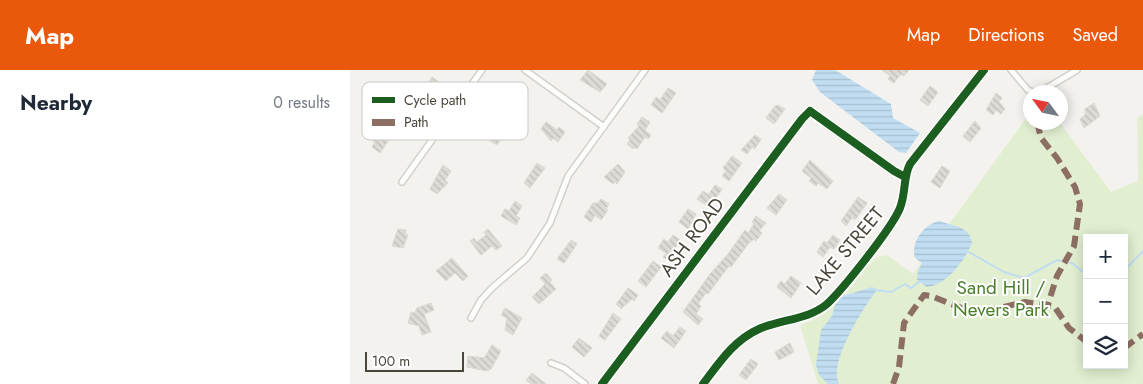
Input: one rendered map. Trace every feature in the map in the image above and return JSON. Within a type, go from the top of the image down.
[{"type":"street","points":[[473,82],[482,70]]},
{"type":"street","points":[[525,70],[604,127]]},
{"type":"street","points":[[471,318],[487,294],[531,252],[550,223],[568,176],[645,70]]},
{"type":"street","name":"LAKE STREET","points":[[703,384],[726,354],[742,339],[759,329],[808,314],[827,303],[897,215],[904,196],[905,176],[910,164],[984,70]]},
{"type":"street","points":[[1011,70],[1024,85]]},
{"type":"street","points":[[1052,85],[1077,70]]},
{"type":"street","name":"ASH ROAD","points":[[602,384],[810,111],[894,172],[905,176]]},
{"type":"street","points":[[402,182],[432,140]]},
{"type":"street","points":[[551,363],[564,368],[585,384]]},
{"type":"green space","name":"Sand Hill / Nevers Park","points":[[1143,114],[1143,384],[818,384],[800,325],[815,319],[836,304],[877,257],[887,255],[913,274],[1023,123],[1023,130],[1065,130],[1111,192],[1138,181],[1137,118]]},
{"type":"water","points":[[816,70],[835,70],[891,104],[893,118],[920,133],[906,153],[899,152],[820,92],[812,80]]},
{"type":"water","points":[[940,221],[964,230],[971,237],[972,243],[965,257],[948,277],[941,282],[927,287],[917,280],[918,271],[922,263],[915,258],[915,246],[924,229]]},
{"type":"water","points":[[872,287],[876,291],[848,336],[842,350],[837,374],[839,384],[828,384],[819,375],[816,365],[821,330],[832,316],[835,305],[843,296]]},
{"type":"building","points":[[588,70],[607,84],[600,92],[580,80]]},
{"type":"building","points":[[882,70],[909,70],[904,76],[901,74],[894,83],[888,79],[890,76]]},
{"type":"building","points":[[432,77],[438,82],[429,82]]},
{"type":"building","points":[[930,86],[938,92],[928,106],[920,100]]},
{"type":"building","points":[[668,88],[676,93],[662,113],[651,105],[656,97],[660,100]]},
{"type":"building","points":[[996,93],[1002,98],[999,102],[1005,109],[1001,114],[996,110],[993,115],[986,110]]},
{"type":"building","points":[[1094,103],[1100,116],[1084,128],[1080,119],[1085,115],[1085,109]]},
{"type":"building","points":[[778,105],[785,109],[774,124],[766,118],[775,106]]},
{"type":"building","points":[[642,117],[650,122],[645,130],[651,135],[648,139],[645,137],[637,149],[634,147],[633,149],[627,144],[630,140],[628,138],[639,126],[637,124]]},
{"type":"building","points":[[975,121],[981,128],[970,142],[963,136]]},
{"type":"building","points":[[546,122],[557,130],[559,127],[565,132],[558,142],[553,138],[551,141],[541,129]]},
{"type":"building","points":[[755,135],[761,139],[755,149],[752,147],[747,154],[741,150]]},
{"type":"building","points":[[372,140],[389,140],[380,153],[372,147],[375,142]]},
{"type":"building","points":[[491,140],[500,140],[497,145]]},
{"type":"building","points":[[732,156],[742,163],[729,181],[722,176],[726,171],[723,168]]},
{"type":"building","points":[[810,160],[833,181],[827,189],[818,183],[816,186],[809,181],[811,178],[802,171]]},
{"type":"building","points":[[537,163],[545,168],[530,188],[524,183]]},
{"type":"building","points":[[618,164],[625,172],[617,184],[615,182],[613,184],[604,177]]},
{"type":"building","points":[[443,165],[451,171],[445,180],[448,183],[437,194],[430,189]]},
{"type":"building","points":[[942,166],[950,171],[940,188],[931,182]]},
{"type":"building","points":[[715,185],[722,189],[716,198],[709,194]]},
{"type":"building","points":[[703,191],[712,197],[706,205],[697,199]]},
{"type":"building","points":[[779,194],[787,200],[776,215],[767,208]]},
{"type":"building","points":[[858,197],[867,203],[855,220],[852,218],[846,226],[841,221]]},
{"type":"building","points":[[601,199],[609,204],[606,209],[608,210],[601,220],[595,215],[591,222],[584,217],[593,203],[598,203]]},
{"type":"building","points":[[515,201],[522,206],[516,216],[520,218],[516,225],[501,216],[505,209],[509,211]]},
{"type":"building","points":[[688,209],[696,214],[688,229],[679,222]]},
{"type":"building","points":[[756,216],[766,223],[759,231],[762,233],[756,241],[754,239],[749,243],[731,267],[729,266],[698,304],[701,306],[696,314],[703,319],[698,325],[683,312],[745,230],[748,233],[754,224],[752,222]]},
{"type":"building","points":[[398,229],[406,230],[405,234],[408,235],[403,248],[392,246]]},
{"type":"building","points":[[488,229],[502,246],[496,250],[492,246],[481,255],[470,241],[474,238],[477,242],[486,235],[484,232]]},
{"type":"building","points":[[673,235],[680,240],[668,260],[663,257],[666,253],[658,248],[664,239],[668,242]]},
{"type":"building","points":[[833,235],[840,240],[834,249],[830,247],[823,257],[817,252],[824,241],[827,243]]},
{"type":"building","points":[[571,240],[577,244],[564,263],[557,259]]},
{"type":"building","points":[[452,258],[468,276],[463,281],[455,273],[446,281],[436,271]]},
{"type":"building","points":[[653,261],[661,267],[646,287],[638,281]]},
{"type":"building","points":[[546,273],[556,289],[539,304],[532,297],[545,284],[540,278]]},
{"type":"building","points":[[791,276],[801,283],[791,298],[777,287],[781,281],[785,284]]},
{"type":"building","points":[[628,288],[638,295],[634,301],[632,299],[621,309],[616,304]]},
{"type":"building","points":[[431,303],[434,310],[424,314],[431,332],[422,335],[419,326],[408,323],[411,312],[415,313],[417,308]]},
{"type":"building","points":[[505,308],[522,318],[513,335],[505,330],[507,318],[501,315]]},
{"type":"building","points":[[613,313],[621,319],[605,340],[599,336]]},
{"type":"building","points":[[680,327],[686,331],[674,348],[661,338],[667,331],[673,336]]},
{"type":"building","points":[[579,338],[592,348],[584,357],[572,347]]},
{"type":"building","points":[[790,343],[794,352],[779,360],[775,352]]},
{"type":"building","points":[[492,345],[501,351],[491,369],[487,371],[467,367],[468,356],[484,358]]},
{"type":"building","points":[[751,359],[758,364],[746,380],[739,375]]},
{"type":"building","points":[[532,373],[546,384],[531,384],[526,380]]},
{"type":"waterway","points":[[967,251],[1004,272],[1024,278],[1057,260],[1072,263],[1083,272]]},
{"type":"waterway","points":[[1128,267],[1143,251]]},
{"type":"waterway","points":[[875,290],[891,292],[905,284],[911,288],[920,281]]},
{"type":"marked path","points":[[1039,130],[1041,138],[1057,158],[1075,187],[1080,204],[1074,246],[1057,276],[1048,304]]},
{"type":"marked path","points":[[893,384],[899,367],[904,323],[924,295],[964,309],[982,312],[1025,302],[1054,306],[1069,328],[1083,339]]},
{"type":"marked path","points":[[1128,345],[1143,334]]},
{"type":"cycle path","points":[[703,384],[742,339],[759,329],[803,316],[827,304],[866,258],[895,217],[902,202],[906,174],[910,164],[984,70]]},
{"type":"cycle path","points":[[602,384],[802,119],[810,111],[905,177]]}]
